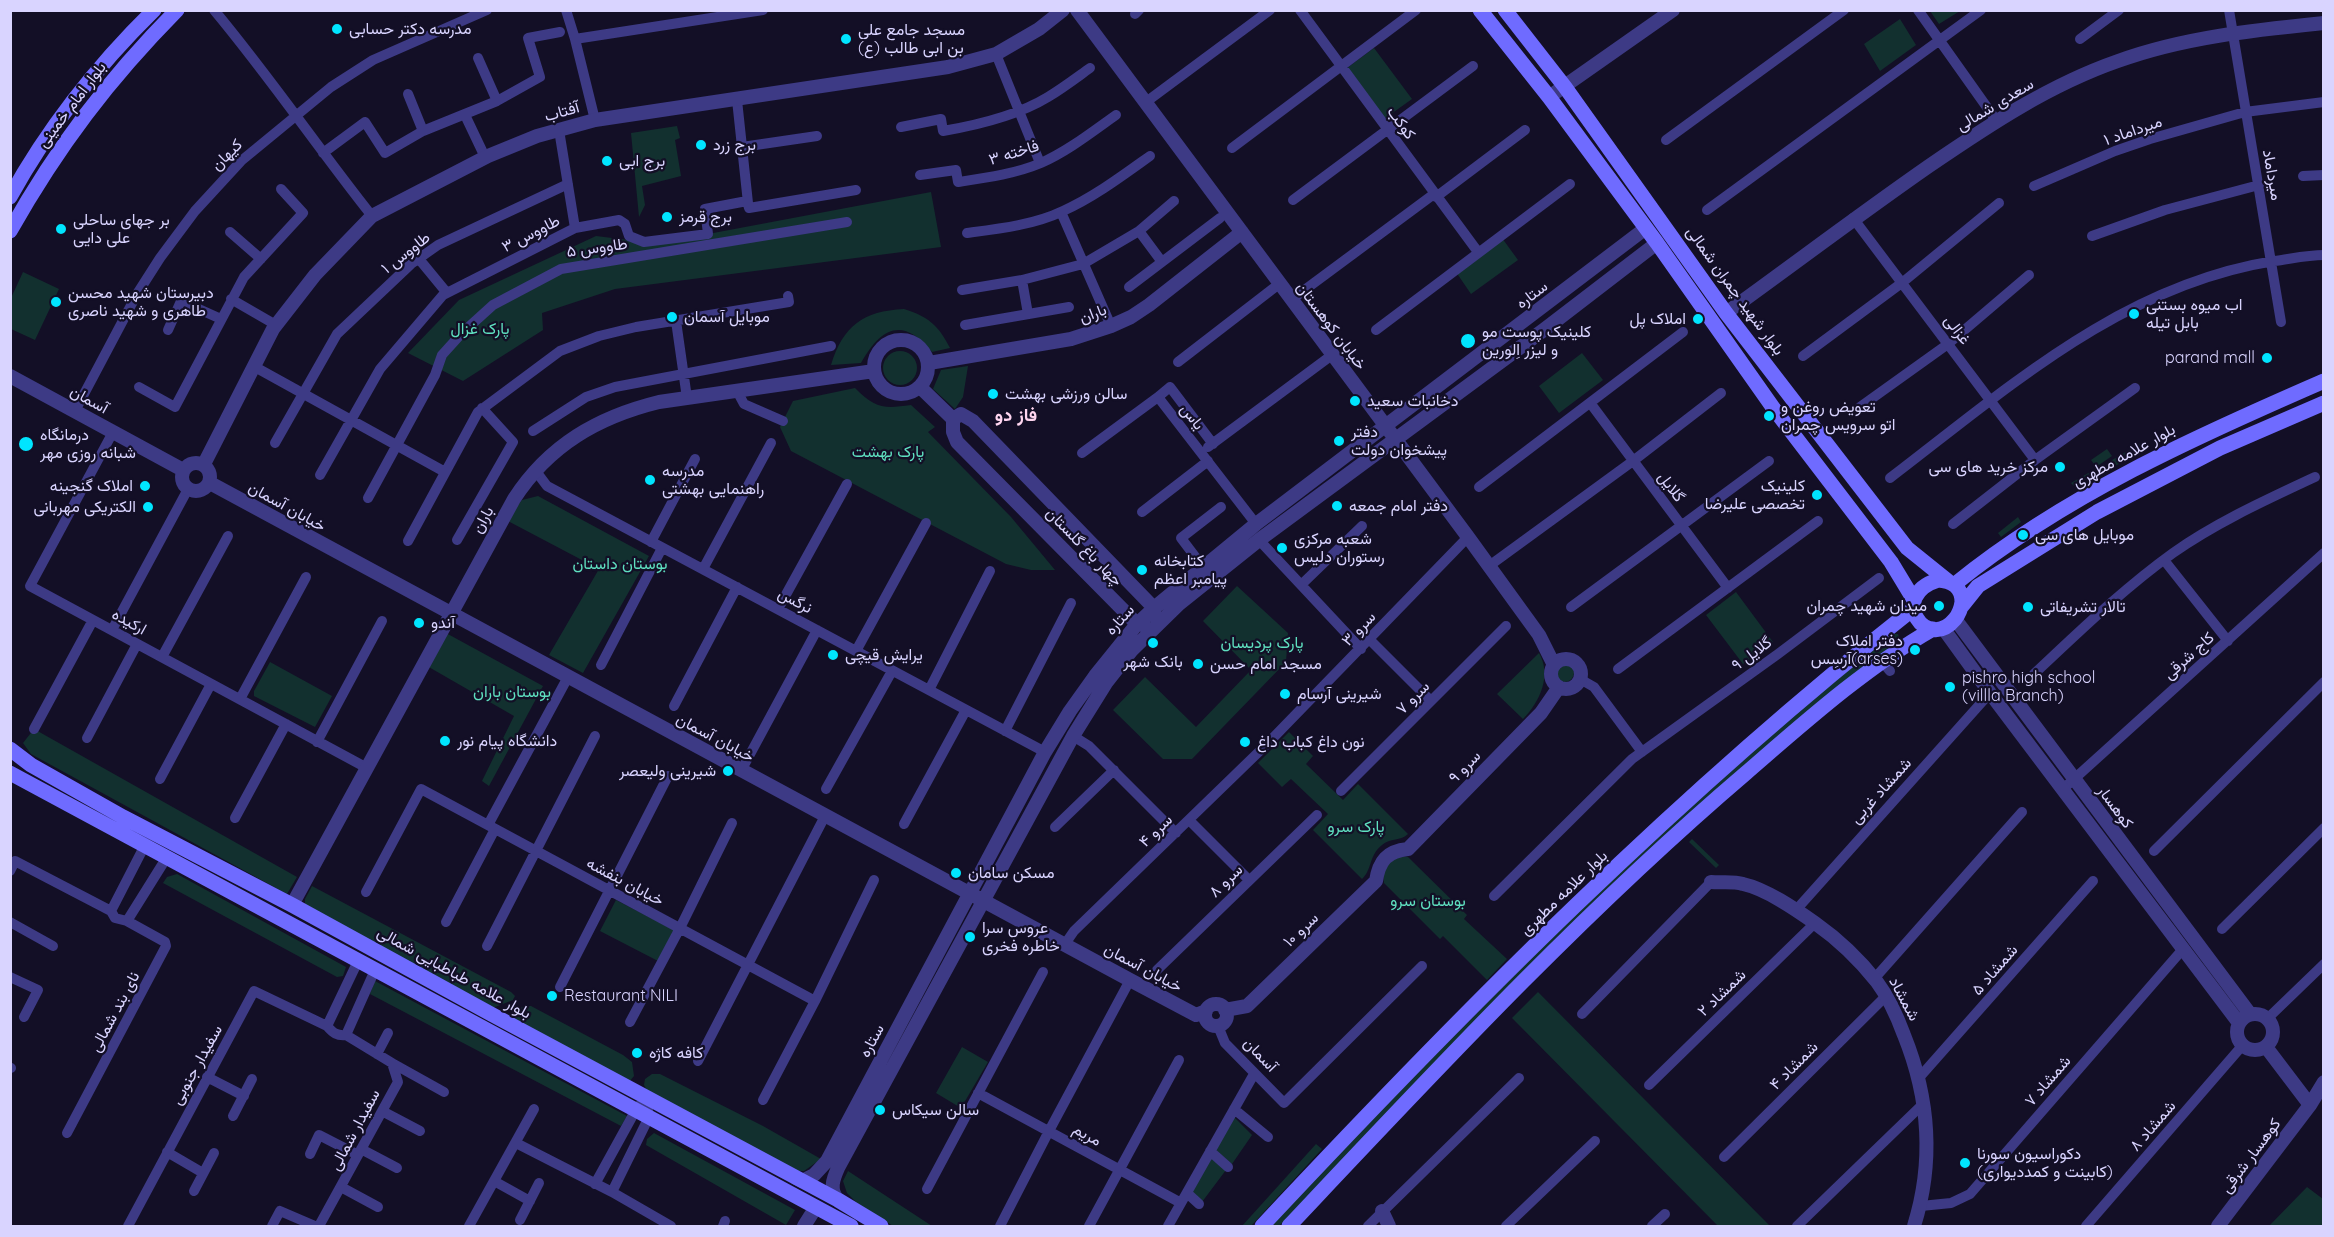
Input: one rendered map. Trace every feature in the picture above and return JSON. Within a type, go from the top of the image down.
[{"type":"main road","name":"بلوار امام خمینی","points":[[10,197],[47,137],[88,83],[154,10]]},
{"type":"main road","name":"بلوار امام خمینی","points":[[10,231],[68,137],[109,84],[177,10]]},
{"type":"main road","points":[[1480,10],[1646,228],[1774,409],[1891,562],[1914,604],[1916,620],[1923,627],[1948,621],[1962,598],[1952,583],[1938,580],[1924,586],[1914,604]]},
{"type":"main road","name":"بلوار شهید چمران شمالی","points":[[1505,10],[1565,87],[1726,313],[1907,548],[1952,583]]},
{"type":"main road","name":"بلوار علامه مطهری","points":[[1952,583],[2093,492],[2154,457],[2324,381]]},
{"type":"main road","points":[[1289,1227],[1515,988],[1692,819],[1798,728],[1885,668],[1911,642],[1948,621],[1978,586],[2097,512],[2220,448],[2324,403]]},
{"type":"main road","points":[[1891,562],[1898,564],[1905,562],[1908,555],[1907,548]]},
{"type":"main road","name":"بلوار علامه مطهری","points":[[1262,1227],[1356,1125],[1496,984],[1682,804],[1914,604]]},
{"type":"main road","name":"بلوار علامه طباطبایی شمالی","points":[[10,749],[48,775],[123,817],[292,904],[851,1227]]},
{"type":"main road","name":"بلوار علامه طباطبایی شمالی","points":[[10,773],[375,970],[643,1108],[796,1178],[838,1200],[881,1227]]},
{"type":"street","points":[[214,10],[259,64],[372,216]]},
{"type":"street","name":"کیهان","points":[[75,411],[137,294],[160,258],[188,220],[241,161],[331,87],[373,60],[487,10]]},
{"type":"street","points":[[566,10],[595,120]]},
{"type":"street","points":[[575,39],[764,10]]},
{"type":"street","name":"آفتاب","points":[[204,464],[276,326],[315,275],[372,216],[485,157],[537,136],[595,120],[948,67],[996,54],[1039,29],[1063,10]]},
{"type":"street","name":"خیابان کوهستان","points":[[1077,10],[1539,634],[1554,665]]},
{"type":"street","points":[[1146,102],[1270,10]]},
{"type":"street","name":"کوکب","points":[[1300,10],[1478,252]]},
{"type":"street","points":[[1232,148],[1416,10]]},
{"type":"street","points":[[1549,98],[1673,10]]},
{"type":"street","points":[[1666,140],[1844,10]]},
{"type":"street","points":[[1918,10],[1996,120]]},
{"type":"street","points":[[1707,210],[1981,10]]},
{"type":"street","points":[[2080,39],[2119,10]]},
{"type":"street","name":"میرداماد","points":[[2229,10],[2281,322]]},
{"type":"street","name":"سعدی شمالی","points":[[1726,313],[1853,219],[1996,120],[2063,84],[2118,61],[2177,43],[2324,23]]},
{"type":"street","points":[[323,153],[365,122],[385,153],[423,131],[497,101],[540,77],[528,38],[560,32]]},
{"type":"street","points":[[996,54],[1040,163]]},
{"type":"street","points":[[478,58],[497,101]]},
{"type":"street","points":[[1293,200],[1473,66]]},
{"type":"street","points":[[900,127],[941,119],[943,131],[972,126],[1019,111],[1047,98],[1090,68]]},
{"type":"street","points":[[408,94],[423,131]]},
{"type":"street","points":[[737,100],[747,203]]},
{"type":"street","name":"میرداماد ۱","points":[[2034,186],[2115,151],[2245,112],[2324,102]]},
{"type":"street","points":[[465,115],[485,157]]},
{"type":"street","name":"فاخته ۳","points":[[920,175],[956,170],[958,182],[992,177],[1040,163],[1076,144],[1116,115]]},
{"type":"street","points":[[559,130],[575,228]]},
{"type":"street","points":[[1291,300],[1526,130]]},
{"type":"street","points":[[742,147],[817,136]]},
{"type":"street","points":[[967,233],[1009,227],[1061,212],[1105,188],[1150,156]]},
{"type":"street","points":[[2303,176],[2324,175]]},
{"type":"street","name":"طاووس ۱","points":[[275,443],[337,334],[418,259],[438,245],[568,184]]},
{"type":"street","points":[[1376,330],[1570,184]]},
{"type":"street","points":[[2092,236],[2165,210],[2259,185]]},
{"type":"street","points":[[138,387],[175,407],[244,277],[303,213],[281,189]]},
{"type":"street","name":"طاووس ۳","points":[[320,475],[380,369],[447,293],[575,228],[619,220],[625,224],[629,236],[644,242],[708,234],[705,209],[747,201],[749,208],[856,190]]},
{"type":"street","points":[[962,290],[1022,280],[1083,264],[1139,231],[1173,201]]},
{"type":"street","points":[[1803,357],[1903,282],[1999,203]]},
{"type":"street","points":[[1061,212],[1111,326]]},
{"type":"street","points":[[1129,287],[1220,218]]},
{"type":"street","name":"غزالی","points":[[1853,219],[1903,282],[2035,460]]},
{"type":"street","name":"طاووس ۵","points":[[368,498],[435,375],[442,355],[493,305],[561,269],[848,222]]},
{"type":"street","name":"ستاره","points":[[838,1200],[833,1194],[833,1164],[970,893],[1045,752],[1082,693],[1137,624],[1256,524],[1386,428],[1646,228]]},
{"type":"street","points":[[1139,231],[1162,262]]},
{"type":"street","points":[[230,232],[261,259]]},
{"type":"street","name":"باران","points":[[929,363],[1071,339],[1111,326],[1149,305],[1242,232]]},
{"type":"street","name":"ستاره","points":[[796,1178],[802,1181],[833,1164],[984,901],[1073,736],[1106,683],[1132,650],[1179,604],[1259,540],[1545,329],[1657,243]]},
{"type":"street","points":[[1890,478],[2064,348],[2101,324],[2130,309],[2170,289],[2208,276],[2245,266],[2324,255]]},
{"type":"street","points":[[418,259],[447,293]]},
{"type":"street","points":[[1860,407],[1948,344],[2029,275]]},
{"type":"street","points":[[1022,280],[1028,314]]},
{"type":"street","points":[[1178,362],[1279,284]]},
{"type":"street","points":[[408,542],[482,408],[560,351],[599,336],[636,327],[789,302],[788,296]]},
{"type":"street","points":[[231,299],[276,326]]},
{"type":"street","points":[[168,330],[181,301],[221,319]]},
{"type":"street","points":[[965,325],[1069,307]]},
{"type":"street","points":[[676,321],[687,398]]},
{"type":"street","points":[[1479,487],[1683,332]]},
{"type":"street","points":[[899,339],[918,345],[929,363],[928,373],[920,387],[907,394],[897,394],[886,390],[878,381],[874,371],[877,354],[883,347],[899,339]]},
{"type":"street","points":[[533,431],[586,397],[615,387],[831,346]]},
{"type":"street","points":[[1142,512],[1205,457],[1214,444],[1332,355]]},
{"type":"street","points":[[255,367],[445,472]]},
{"type":"street","name":"باران","points":[[292,904],[514,499],[535,470],[575,436],[629,410],[687,398],[874,371]]},
{"type":"street","name":"آسمان","points":[[10,376],[183,470]]},
{"type":"street","points":[[920,387],[957,417]]},
{"type":"street","name":"یاس","points":[[1214,444],[1170,387],[1158,397],[1256,524]]},
{"type":"street","points":[[1953,524],[2035,460],[2135,388]]},
{"type":"street","points":[[737,391],[744,404],[783,421]]},
{"type":"street","points":[[1489,566],[1633,461],[1721,393]]},
{"type":"street","points":[[1082,453],[1158,397]]},
{"type":"street","name":"گلایل","points":[[1591,404],[1728,588]]},
{"type":"street","points":[[457,540],[513,442],[482,408]]},
{"type":"street","name":"چهار باغ گلستان","points":[[1137,624],[957,442],[953,432],[957,417],[973,422],[1154,608]]},
{"type":"street","name":"ارکیده","points":[[112,432],[30,586],[367,768]]},
{"type":"street","points":[[703,569],[771,443]]},
{"type":"street","points":[[651,542],[695,459]]},
{"type":"street","points":[[1571,607],[1769,461]]},
{"type":"street","points":[[197,462],[204,464],[210,470],[210,483],[202,490],[195,492],[188,489],[182,477],[183,470],[189,464],[197,462]]},
{"type":"street","name":"نرگس","points":[[535,470],[547,486],[1045,752]]},
{"type":"street","points":[[2034,674],[2121,593],[2164,560],[2240,513],[2315,477]]},
{"type":"street","name":"خیابان آسمان","points":[[210,483],[450,615],[1196,1016],[1206,1011]]},
{"type":"street","points":[[778,609],[847,484]]},
{"type":"street","points":[[112,630],[188,489]]},
{"type":"street","points":[[1203,567],[1180,538],[1221,507]]},
{"type":"street","points":[[1618,669],[1818,521]]},
{"type":"street","points":[[856,651],[926,522]]},
{"type":"street","points":[[1301,585],[1362,526]]},
{"type":"street","points":[[162,657],[228,536]]},
{"type":"street","name":"سرو ۳","points":[[1270,741],[1468,537]]},
{"type":"street","points":[[1259,540],[1361,649]]},
{"type":"street","points":[[601,665],[662,548]]},
{"type":"street","name":"کاج شرقی","points":[[2069,784],[2324,553]]},
{"type":"street","points":[[2164,560],[2228,641]]},
{"type":"street","points":[[929,690],[990,571]]},
{"type":"street","points":[[240,699],[306,577]]},
{"type":"street","name":"گلایل ۹","points":[[1494,896],[1632,759],[1879,578]]},
{"type":"street","points":[[674,706],[737,587]]},
{"type":"street","points":[[1005,730],[1071,603]]},
{"type":"street","points":[[1137,624],[1156,626],[1154,608]]},
{"type":"street","points":[[34,729],[93,620]]},
{"type":"street","points":[[317,741],[382,621]]},
{"type":"street","name":"کوهسار","points":[[1948,621],[1990,693],[2069,784],[2182,949],[2245,1019]]},
{"type":"street","name":"کوهسار","points":[[1948,621],[2245,1019]]},
{"type":"street","name":"سرو ۷","points":[[1341,791],[1506,626]]},
{"type":"street","points":[[741,771],[817,630]]},
{"type":"street","points":[[1370,640],[1431,701]]},
{"type":"street","points":[[87,738],[137,644]]},
{"type":"street","points":[[1566,659],[1576,662],[1581,670],[1580,679],[1578,684],[1569,689],[1559,687],[1551,675],[1554,665],[1566,659]]},
{"type":"street","points":[[826,789],[892,670]]},
{"type":"street","points":[[446,922],[567,677]]},
{"type":"street","points":[[1580,679],[1594,687],[1642,752]]},
{"type":"street","points":[[2154,851],[2324,682]]},
{"type":"street","points":[[160,779],[211,684]]},
{"type":"street","name":"سرو ۹","points":[[1385,856],[1398,850],[1408,849],[1541,713],[1559,687]]},
{"type":"street","name":"شمشاد غربی","points":[[1796,910],[1990,693]]},
{"type":"street","points":[[904,824],[966,710]]},
{"type":"street","points":[[235,818],[286,724]]},
{"type":"street","points":[[487,946],[595,736]]},
{"type":"street","points":[[1073,736],[1089,746],[1176,833]]},
{"type":"street","name":"سرو ۴","points":[[1065,944],[1074,931],[1270,741]]},
{"type":"street","points":[[1055,827],[1114,770]]},
{"type":"street","points":[[560,987],[668,776]]},
{"type":"street","name":"خیابان بنفشه","points":[[366,892],[421,789],[815,1001]]},
{"type":"street","points":[[1874,979],[2022,812]]},
{"type":"street","name":"سرو ۸","points":[[1157,970],[1317,815]]},
{"type":"street","points":[[698,1061],[825,816]]},
{"type":"street","points":[[1189,820],[1249,880]]},
{"type":"street","points":[[630,1022],[732,823]]},
{"type":"street","points":[[2222,929],[2324,828]]},
{"type":"street","points":[[111,911],[145,845]]},
{"type":"street","name":"سرو ۱۰","points":[[1225,1010],[1247,1006],[1376,880],[1378,867],[1385,856]]},
{"type":"street","points":[[10,871],[15,861],[111,911],[115,918],[127,921],[166,857]]},
{"type":"street","points":[[763,1100],[815,1001],[874,880]]},
{"type":"street","name":"شمشاد ۵","points":[[1918,1079],[2093,881]]},
{"type":"street","points":[[1582,1014],[1711,882]]},
{"type":"street","name":"شمشاد","points":[[1711,882],[1743,884],[1775,898],[1815,923],[1854,955],[1874,979],[1896,1012],[1918,1079],[1924,1103],[1928,1139],[1921,1206],[1914,1227]]},
{"type":"street","name":"نای بند شمالی","points":[[67,1133],[166,946],[165,942],[127,921]]},
{"type":"street","points":[[10,922],[52,946]]},
{"type":"street","name":"شمشاد ۲","points":[[1649,1085],[1815,923]]},
{"type":"street","name":"شمشاد ۷","points":[[1921,1206],[1951,1203],[1970,1194],[2182,949]]},
{"type":"street","points":[[358,961],[327,1026],[340,1036],[346,1035],[444,1092]]},
{"type":"street","points":[[2267,1019],[2324,964]]},
{"type":"street","name":"آسمان","points":[[1218,1026],[1225,1043],[1284,1103],[1422,966]]},
{"type":"street","points":[[346,1035],[375,970]]},
{"type":"street","points":[[927,1189],[1043,972]]},
{"type":"street","points":[[10,977],[38,990],[24,1017]]},
{"type":"street","points":[[1000,1227],[1048,1131],[1130,980]]},
{"type":"street","name":"سفیدار جنوبی","points":[[128,1227],[254,991],[327,1026]]},
{"type":"street","name":"شمشاد ۴","points":[[1724,1157],[1886,996]]},
{"type":"street","points":[[1214,1005],[1220,1005],[1225,1010],[1225,1020],[1218,1026],[1208,1022],[1206,1011],[1214,1005]]},
{"type":"street","points":[[2258,1014],[2267,1019],[2273,1028],[2273,1035],[2266,1047],[2252,1051],[2242,1046],[2237,1037],[2245,1019],[2258,1014]]},
{"type":"street","points":[[377,1054],[388,1033]]},
{"type":"street","name":"شمشاد ۸","points":[[2086,1227],[2242,1046]]},
{"type":"street","points":[[2266,1047],[2310,1105]]},
{"type":"street","points":[[1089,1227],[1179,1060]]},
{"type":"street","name":"سفیدار شمالی","points":[[317,1227],[398,1082],[392,1063]]},
{"type":"street","points":[[1168,1227],[1254,1074]]},
{"type":"street","points":[[207,1077],[244,1096]]},
{"type":"street","points":[[1368,1227],[1519,1078]]},
{"type":"street","points":[[233,1116],[252,1079]]},
{"type":"street","name":"کوهسار شرقی","points":[[2218,1227],[2310,1105],[2324,1082]]},
{"type":"street","name":"مریم","points":[[978,1093],[1119,1169],[1199,1204]]},
{"type":"street","points":[[1797,1227],[1924,1103]]},
{"type":"street","points":[[595,1184],[643,1108]]},
{"type":"street","points":[[612,1192],[643,1108]]},
{"type":"street","points":[[469,1227],[534,1109]]},
{"type":"street","points":[[1234,1109],[1268,1137]]},
{"type":"street","points":[[382,1111],[420,1131]]},
{"type":"street","points":[[310,1154],[319,1135],[397,1168]]},
{"type":"street","points":[[1506,1227],[1595,1141]]},
{"type":"street","points":[[516,1143],[612,1192],[671,1227]]},
{"type":"street","points":[[167,1152],[203,1173]]},
{"type":"street","points":[[1210,1152],[1228,1167]]},
{"type":"street","points":[[194,1191],[214,1153]]},
{"type":"street","points":[[494,1181],[530,1201]]},
{"type":"street","points":[[520,1220],[539,1183]]},
{"type":"street","points":[[341,1187],[378,1207]]},
{"type":"street","points":[[804,1227],[816,1207]]},
{"type":"street","points":[[272,1227],[280,1211],[317,1227]]},
{"type":"street","points":[[1382,1211],[1389,1227]]},
{"type":"street","points":[[1652,1227],[1665,1214]]},
{"type":"green space","points":[[1930,11],[1960,11],[1939,24]]},
{"type":"green space","points":[[1900,19],[1916,45],[1880,71],[1864,44]]},
{"type":"green space","points":[[1374,48],[1412,99],[1384,119],[1347,68]]},
{"type":"green space","points":[[677,126],[680,138],[675,140],[681,176],[642,186],[645,205],[639,217],[631,133]]},
{"type":"green space","name":"پارک غزال","points":[[931,192],[941,247],[615,289],[542,313],[543,330],[463,381],[408,353],[459,300],[596,236],[644,242],[708,234]]},
{"type":"green space","points":[[1502,238],[1518,260],[1471,294],[1456,272]]},
{"type":"green space","points":[[23,272],[59,289],[35,340],[11,329],[11,298]]},
{"type":"green space","points":[[904,309],[932,323],[950,348],[932,352],[911,333],[893,330],[876,341],[861,363],[831,365],[842,340],[857,323],[877,313]]},
{"type":"green space","points":[[900,351],[912,356],[917,368],[912,380],[900,385],[888,380],[883,368],[888,356]]},
{"type":"green space","points":[[1582,353],[1603,380],[1559,413],[1539,386]]},
{"type":"green space","points":[[968,366],[963,397],[955,409],[933,389],[941,370]]},
{"type":"green space","name":"پارک بهشت","points":[[855,388],[868,400],[880,406],[911,405],[935,427],[928,432],[1011,517],[1055,570],[1031,570],[1006,564],[791,451],[780,427],[793,401]]},
{"type":"green space","points":[[2141,443],[2145,449],[2110,469],[2107,463]]},
{"type":"green space","points":[[2107,449],[2112,456],[2096,467],[2091,460]]},
{"type":"green space","points":[[2104,464],[2107,469],[2074,486],[2071,483]]},
{"type":"green space","name":"بوستان داستان","points":[[538,496],[649,556],[583,673],[549,655],[599,569],[506,520],[522,500]]},
{"type":"green space","points":[[2018,517],[2021,522],[2001,537],[1998,533]]},
{"type":"green space","name":"پارک پردیسان","points":[[1237,586],[1288,633],[1286,662],[1192,759],[1163,759],[1113,710],[1145,677],[1196,727],[1251,670],[1203,621]]},
{"type":"green space","points":[[1736,592],[1773,642],[1743,664],[1706,615]]},
{"type":"green space","name":"بوستان باران","points":[[446,633],[543,686],[489,786],[482,781],[514,716],[427,666]]},
{"type":"green space","points":[[1893,634],[1898,634],[1900,640],[1895,647],[1559,935],[1279,1226],[1267,1226],[1594,894],[1787,721]]},
{"type":"green space","points":[[1539,653],[1544,670],[1542,688],[1534,705],[1523,719],[1497,694]]},
{"type":"green space","points":[[270,662],[332,696],[315,727],[254,696],[254,691]]},
{"type":"green space","points":[[1561,664],[1569,664],[1574,669],[1572,680],[1561,682],[1556,677],[1556,669]]},
{"type":"green space","points":[[34,729],[297,877],[287,894],[31,754],[23,743]]},
{"type":"green space","name":"پارک سرو","points":[[1289,732],[1313,756],[1306,764],[1343,800],[1358,784],[1408,834],[1388,841],[1378,849],[1362,879],[1313,830],[1328,814],[1291,779],[1282,787],[1258,763]]},
{"type":"green space","points":[[1692,839],[1719,865],[1716,868],[1689,842]]},
{"type":"green space","name":"بوستان سرو","points":[[1397,856],[1408,857],[1467,915],[1464,919],[1507,959],[1487,980],[1443,936],[1440,939],[1384,883],[1386,867]]},
{"type":"green space","points":[[177,874],[346,967],[343,976],[337,977],[163,883],[167,877]]},
{"type":"green space","points":[[312,886],[511,992],[515,996],[513,1000],[490,1009],[305,906],[305,899]]},
{"type":"green space","points":[[616,900],[674,930],[658,961],[600,931]]},
{"type":"green space","points":[[375,981],[627,1116],[621,1126],[370,994]]},
{"type":"green space","points":[[1538,992],[1770,1226],[1718,1226],[1512,1018]]},
{"type":"green space","points":[[524,1006],[531,1006],[623,1055],[632,1062],[634,1076],[629,1082],[507,1016]]},
{"type":"green space","points":[[962,1047],[988,1062],[961,1108],[936,1093]]},
{"type":"green space","points":[[652,1074],[660,1074],[763,1126],[821,1159],[804,1171],[795,1171],[649,1094],[644,1085],[645,1079]]},
{"type":"green space","points":[[1234,1117],[1252,1135],[1232,1164],[1215,1149]]},
{"type":"green space","points":[[654,1133],[795,1210],[786,1225],[646,1145],[647,1139]]},
{"type":"green space","points":[[1316,1144],[1322,1149],[1251,1226],[1242,1226]]},
{"type":"green space","points":[[1211,1157],[1226,1170],[1202,1202],[1191,1191]]},
{"type":"green space","points":[[848,1171],[932,1226],[893,1226],[856,1202],[847,1193],[843,1181]]},
{"type":"green space","points":[[2307,1187],[2323,1199],[2323,1226],[2269,1226]]},
{"type":"place","name":"مدرسه دکتر حسابی","points":[[337,29]]},
{"type":"place","name":"مسجد جامع علی بن ابی طالب (ع)","points":[[846,39]]},
{"type":"place","name":"برج زرد","points":[[701,145]]},
{"type":"place","name":"برج ابی","points":[[607,161]]},
{"type":"place","name":"برج قرمز","points":[[667,217]]},
{"type":"place","name":"بر جهای ساحلی علی دایی","points":[[61,229]]},
{"type":"place","name":"دبیرستان شهید محسن طاهری و شهید ناصری","points":[[56,302]]},
{"type":"place","name":"اب میوه بستنی بابل تیله","points":[[2134,314]]},
{"type":"place","name":"موبایل آسمان","points":[[672,317]]},
{"type":"place","name":"املاک پل","points":[[1698,319]]},
{"type":"place","name":"کلینیک پوست مو و لیزر اِلورین","points":[[1468,341]]},
{"type":"place","name":"parand mall","points":[[2267,358]]},
{"type":"place","name":"سالن ورزشی بهشت","points":[[993,394]]},
{"type":"place","name":"دخانبات سعید","points":[[1355,401]]},
{"type":"place","name":"تعویض روغن و اتو سرویس چمران","points":[[1769,416]]},
{"type":"place","name":"دفتر پیشخوان دولت","points":[[1339,441]]},
{"type":"place","name":"درمانگاه شبانه روزی مهر","points":[[26,444]]},
{"type":"place","name":"مرکز خرید های سی","points":[[2060,467]]},
{"type":"place","name":"مدرسه راهنمایی بهشتی","points":[[650,480]]},
{"type":"place","name":"املاک گنجینه","points":[[145,486]]},
{"type":"place","name":"کلینیک تخصصی علیرضا","points":[[1817,495]]},
{"type":"place","name":"دفتر امام جمعه","points":[[1337,506]]},
{"type":"place","name":"الکتریکی مهربانی","points":[[148,507]]},
{"type":"place","name":"موبایل های سی","points":[[2023,535]]},
{"type":"place","name":"شعبه مرکزی رستوران دلیس","points":[[1282,548]]},
{"type":"place","name":"کتابخانه پیامبر اعظم","points":[[1142,570]]},
{"type":"place","name":"میدان شهید چمران","points":[[1939,606]]},
{"type":"place","name":"تالار تشریفاتی","points":[[2028,607]]},
{"type":"place","name":"آندو","points":[[419,623]]},
{"type":"place","name":"بانک شهر","points":[[1153,643]]},
{"type":"place","name":"دفتر املاک آرسِس(arses)","points":[[1915,650]]},
{"type":"place","name":"یرایش قیچی","points":[[833,655]]},
{"type":"place","name":"مسجد امام حسن","points":[[1198,664]]},
{"type":"place","name":"pishro high school (villla Branch)","points":[[1950,687]]},
{"type":"place","name":"شیرینی آرسام","points":[[1285,694]]},
{"type":"place","name":"دانشگاه پیام نور","points":[[445,741]]},
{"type":"place","name":"نون داغ کباب داغ","points":[[1245,742]]},
{"type":"place","name":"شیرینی ولیعصر","points":[[728,771]]},
{"type":"place","name":"مسکن سامان","points":[[956,873]]},
{"type":"place","name":"عروس سرا خاطره فخری","points":[[970,937]]},
{"type":"place","name":"Restaurant NILI","points":[[552,996]]},
{"type":"place","name":"کافه کاژه","points":[[637,1053]]},
{"type":"place","name":"سالن سیکاس","points":[[880,1110]]},
{"type":"place","name":"دکوراسیون سورنا (کابینت و کمددیواری)","points":[[1965,1163]]},
{"type":"district","name":"فاز دو","points":[[1016,416]]}]
